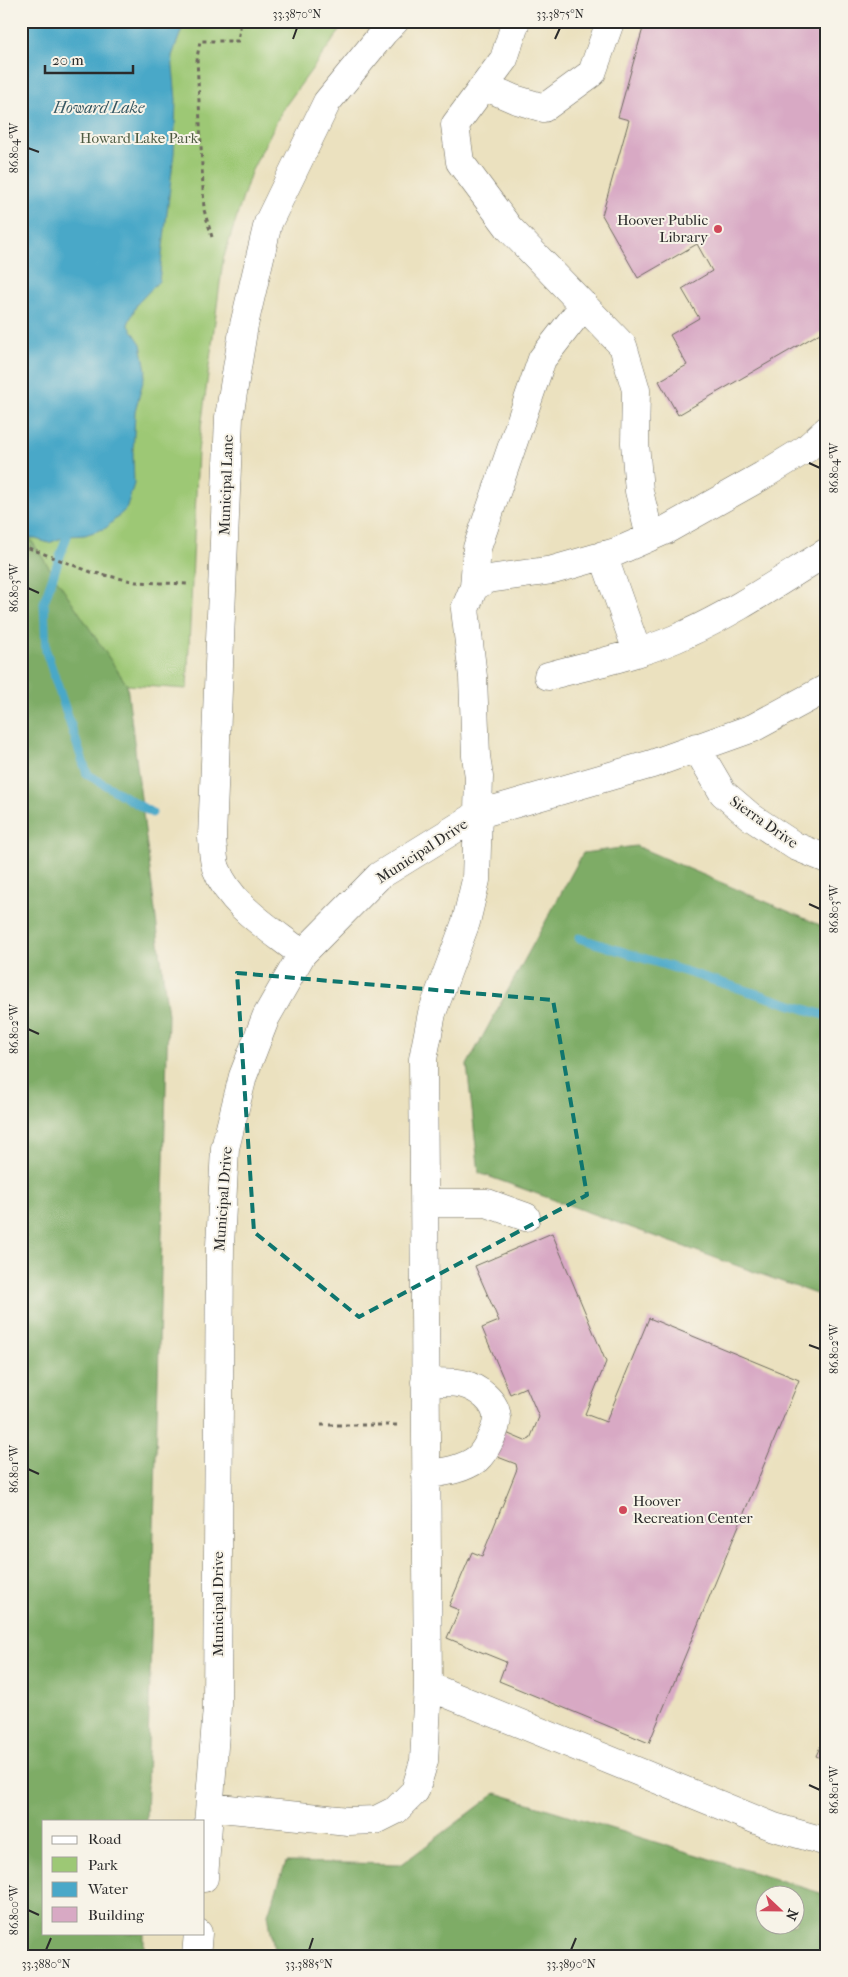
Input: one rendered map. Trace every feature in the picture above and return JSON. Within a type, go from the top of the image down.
[{"type":"street","name":"Municipal Lane","points":[[302,954],[231,895],[216,868],[212,838],[229,417],[244,325],[268,223],[327,102],[395,21]]},
{"type":"street","points":[[516,21],[504,59],[455,125],[460,162],[509,228],[623,346],[636,390],[635,443],[639,491],[650,537]]},
{"type":"street","points":[[484,86],[514,99],[544,108],[592,74],[607,23]]},
{"type":"street","points":[[210,1807],[348,1821],[376,1820],[396,1810],[416,1791],[424,1761],[428,1686],[424,1059],[432,1013],[466,922],[476,880],[480,814],[479,777],[476,756],[473,677],[465,609],[474,587],[477,548],[542,359],[584,306]]},
{"type":"street","points":[[474,587],[488,579],[553,570],[616,552],[650,537],[762,476],[806,449],[827,430]]},
{"type":"street","points":[[548,676],[637,651],[685,635],[753,598],[827,552]]},
{"type":"street","points":[[603,555],[637,651]]},
{"type":"street","name":"Municipal Drive","points":[[205,1866],[217,1707],[220,1246],[225,1148],[243,1076],[266,1017],[302,954],[379,876],[480,814],[652,764],[753,728],[827,688]]},
{"type":"street","name":"Sierra Drive","points":[[696,747],[723,793],[751,817],[795,846],[827,859]]},
{"type":"street","points":[[425,1203],[487,1203],[526,1217]]},
{"type":"street","points":[[425,1382],[463,1384],[482,1392],[492,1406],[497,1418],[490,1441],[478,1458],[458,1469],[426,1475]]},
{"type":"street","points":[[428,1686],[774,1827],[827,1842]]},
{"type":"street","points":[[196,1956],[198,1934]]},
{"type":"path","points":[[212,237],[204,210],[197,58],[200,41],[238,41],[241,21]]},
{"type":"path","points":[[21,545],[91,572],[136,582],[187,584]]},
{"type":"path","points":[[321,1424],[425,1426]]},
{"type":"highlighted area","points":[[237,973],[553,1000],[587,1195],[359,1317],[254,1232]]},
{"type":"green space","name":"Howard Lake Park","points":[[21,21],[349,21],[283,109],[251,172],[223,260],[198,451],[187,689],[127,685],[21,625]]},
{"type":"green space","points":[[21,504],[29,537],[127,685],[168,1015],[146,1820],[42,1820],[42,1934],[144,1934],[144,1956],[21,1956]]},
{"type":"green space","points":[[636,846],[827,928],[827,1298],[479,1173],[467,1065],[583,853]]},
{"type":"green space","points":[[496,1793],[791,1884],[756,1884],[756,1934],[806,1934],[806,1889],[827,1895],[827,1956],[275,1956],[268,1914],[286,1862],[402,1864]]},
{"type":"water","name":"Howard Lake","points":[[21,21],[185,21],[172,56],[176,100],[174,153],[159,281],[137,304],[128,324],[141,344],[146,370],[135,412],[134,484],[126,509],[106,528],[85,535],[67,536],[49,543],[29,537],[21,504]]},
{"type":"building","name":"Hoover Public Library","points":[[645,21],[827,21],[827,329],[678,415],[659,381],[687,365],[670,335],[699,318],[682,289],[712,271],[697,244],[638,278],[602,215],[629,120],[618,117]]},
{"type":"building","name":"Hoover Recreation Center","points":[[552,1233],[606,1362],[585,1414],[606,1422],[649,1318],[799,1380],[649,1743],[499,1681],[506,1662],[447,1638],[459,1610],[449,1606],[472,1552],[482,1556],[517,1469],[516,1464],[490,1454],[499,1430],[525,1441],[530,1439],[539,1417],[526,1387],[510,1394],[482,1328],[499,1321],[475,1266]]},
{"type":"building","points":[[827,1731],[827,1761],[816,1756]]},
{"type":"waterway","points":[[67,536],[44,602],[46,651],[87,774],[152,813]]},
{"type":"waterway","points":[[579,938],[827,1016]]},
{"type":"place","name":"Hoover Public Library","points":[[718,229]]},
{"type":"place","name":"Hoover Recreation Center","points":[[623,1510]]}]
